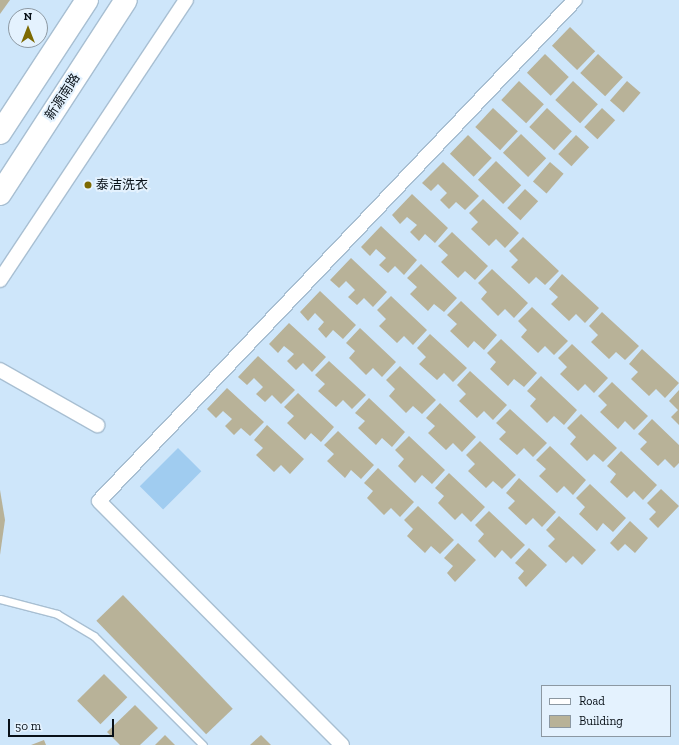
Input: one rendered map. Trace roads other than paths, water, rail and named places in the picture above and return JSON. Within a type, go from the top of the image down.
[{"type":"main road","points":[[0,133],[87,0]]},
{"type":"main road","name":"新源南路","points":[[0,194],[126,0]]},
{"type":"street","points":[[0,280],[186,0]]},
{"type":"street","points":[[342,745],[99,501],[575,0]]},
{"type":"street","points":[[0,370],[97,425]]},
{"type":"lane","points":[[0,599],[57,614],[94,636],[203,745]]},
{"type":"place","name":"泰洁洗衣","points":[[88,185]]}]
